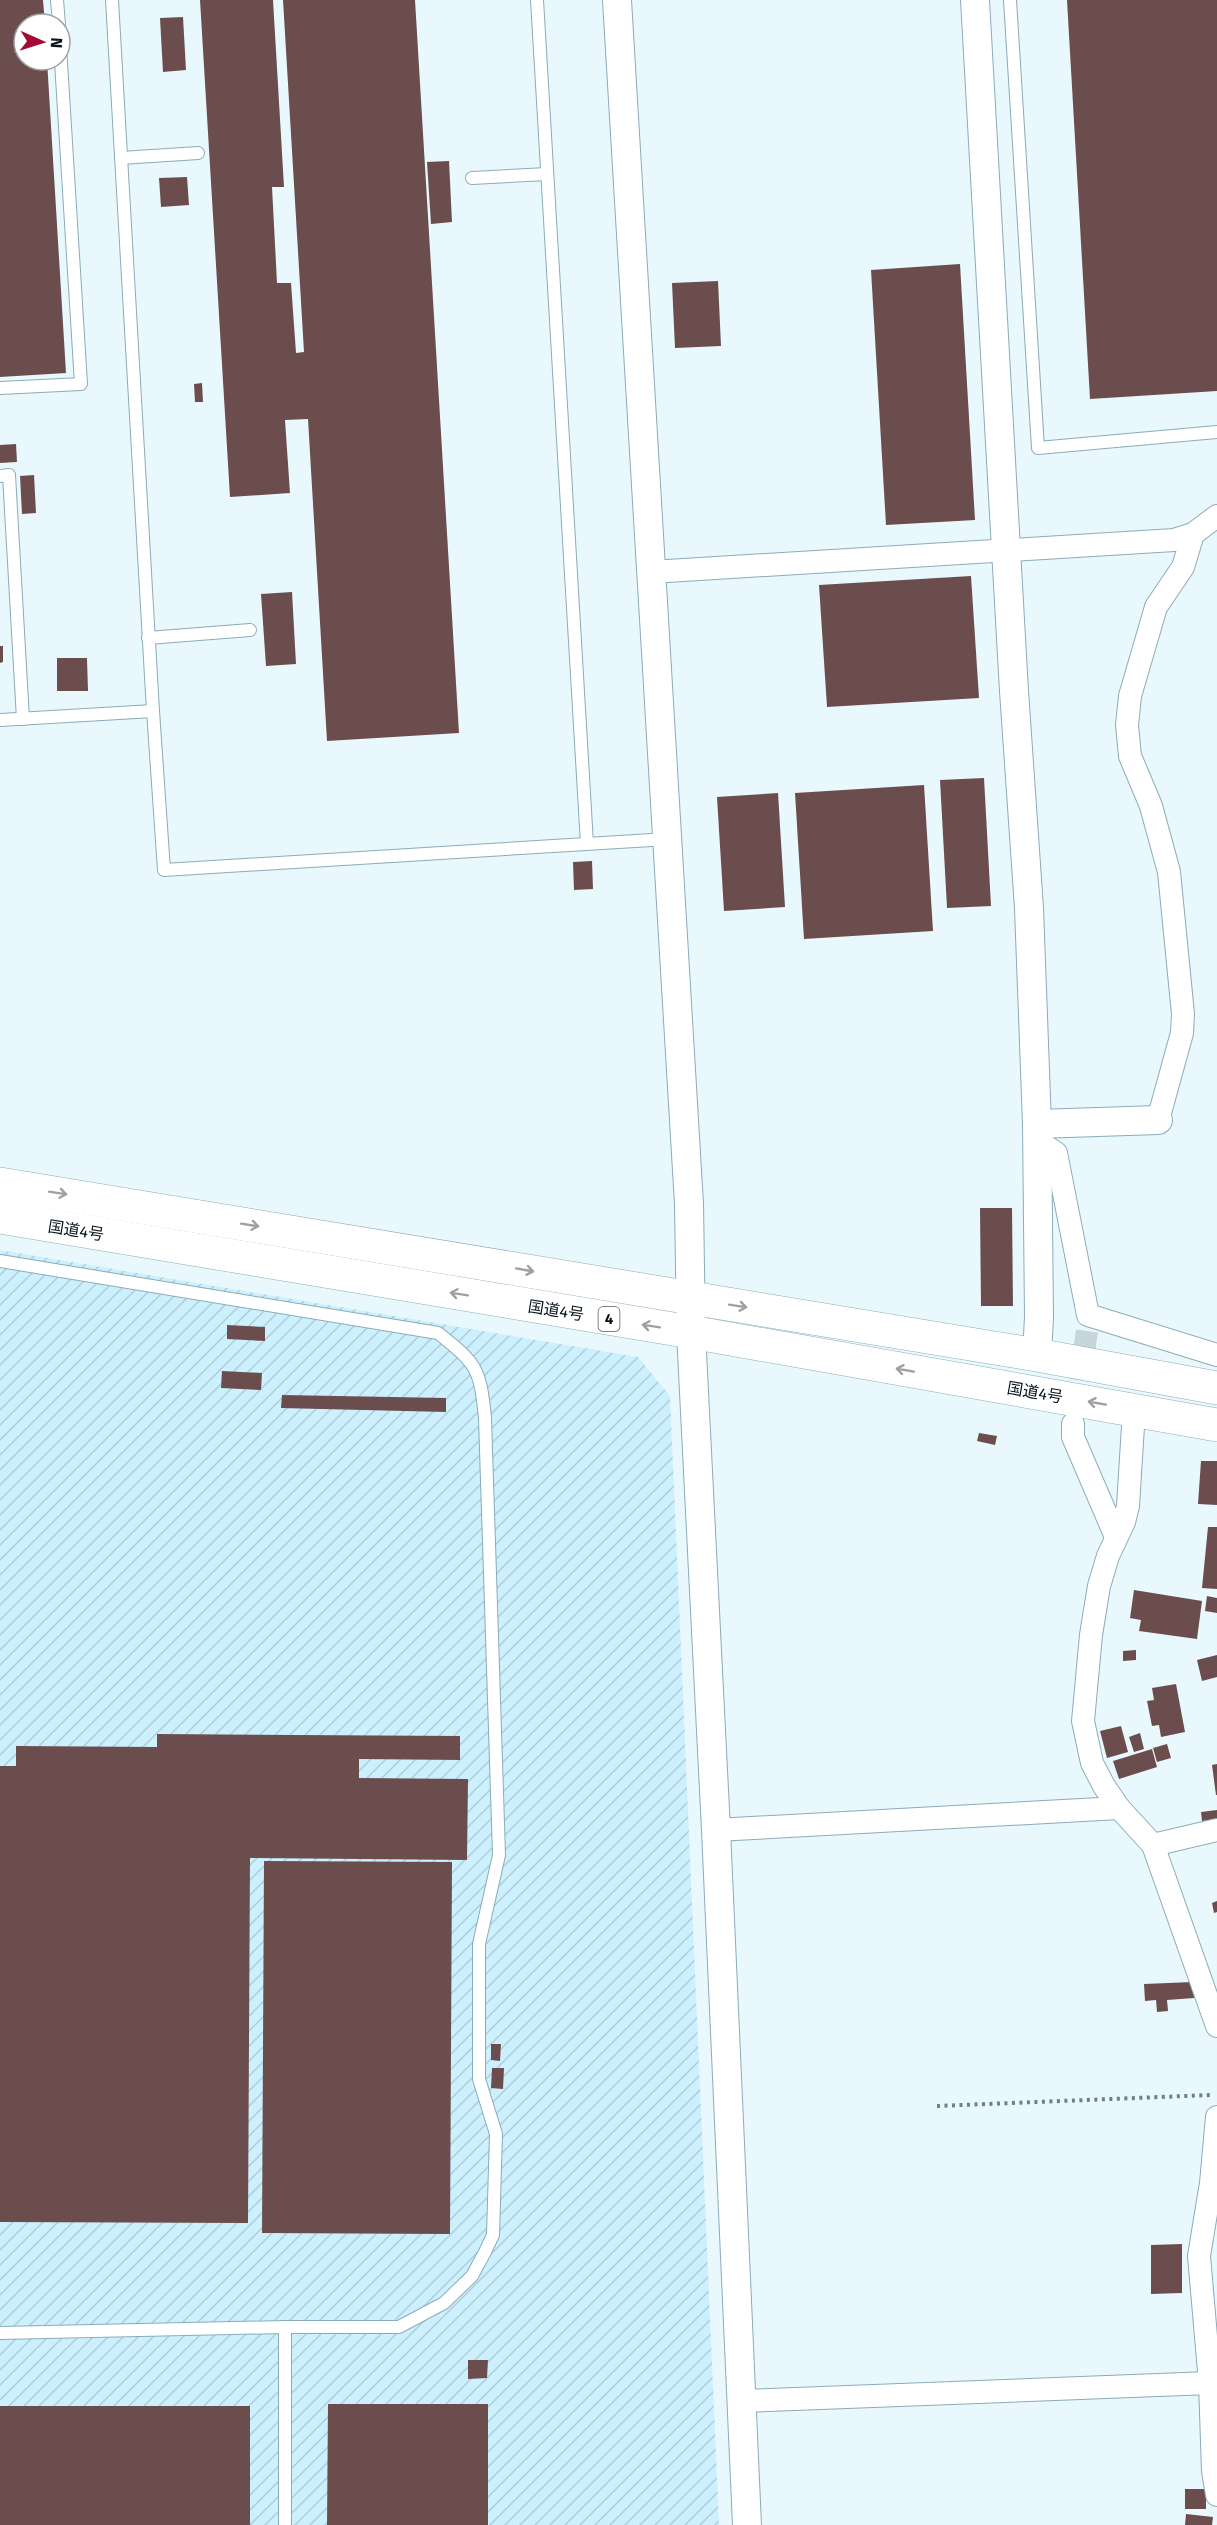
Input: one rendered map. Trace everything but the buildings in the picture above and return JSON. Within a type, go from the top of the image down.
[{"type":"highway","name":"国道4号","points":[[0,1184],[1036,1355],[1217,1388]]},
{"type":"highway","name":"国道4号","points":[[0,1217],[691,1332],[1217,1425]]},
{"type":"street","points":[[617,0],[689,1204],[691,1332],[747,2525]]},
{"type":"street","points":[[975,0],[1029,908],[1037,1132],[1039,1317],[1036,1355]]},
{"type":"street","points":[[651,572],[1174,540],[1193,534],[1217,516]]},
{"type":"street","points":[[1037,1132],[1158,1120],[1178,1052],[1183,1014],[1168,872],[1151,806],[1130,756],[1127,725],[1130,696],[1156,607],[1183,567],[1193,534]]},
{"type":"street","points":[[1037,1132],[1056,1153],[1088,1323],[1217,1354]]},
{"type":"street","points":[[1134,1410],[1128,1506],[1099,1586],[1091,1635],[1083,1721],[1092,1763],[1119,1808],[1153,1845],[1217,2026]]},
{"type":"street","points":[[1073,1424],[1073,1437],[1116,1537]]},
{"type":"street","points":[[716,1830],[1119,1808]]},
{"type":"street","points":[[1153,1845],[1217,1830]]},
{"type":"street","points":[[1217,2117],[1208,2256],[1213,2471],[1217,2495]]},
{"type":"street","points":[[742,2401],[1212,2391]]},
{"type":"lane","points":[[112,0],[148,638],[164,870],[668,839]]},
{"type":"lane","points":[[537,0],[587,844]]},
{"type":"lane","points":[[1010,0],[1038,448],[1217,432]]},
{"type":"lane","points":[[0,388],[81,384],[62,72]]},
{"type":"lane","points":[[121,158],[198,153]]},
{"type":"lane","points":[[472,178],[547,174]]},
{"type":"lane","points":[[0,476],[9,475],[23,719]]},
{"type":"lane","points":[[148,638],[249,630]]},
{"type":"lane","points":[[0,720],[153,711]]},
{"type":"lane","points":[[0,1261],[438,1333],[476,1367],[482,1381],[498,1854],[478,1944],[479,2079],[496,2134],[493,2235],[472,2276],[459,2289],[444,2303],[399,2327],[0,2333]]},
{"type":"lane","points":[[285,2327],[285,2525]]},
{"type":"path","points":[[937,2106],[1217,2095]]},
{"type":"shaded area","points":[[0,1250],[638,1357],[670,1396],[719,2525],[0,2525]]},
{"type":"tunnel","points":[[1075,1413],[1087,1331]]}]
